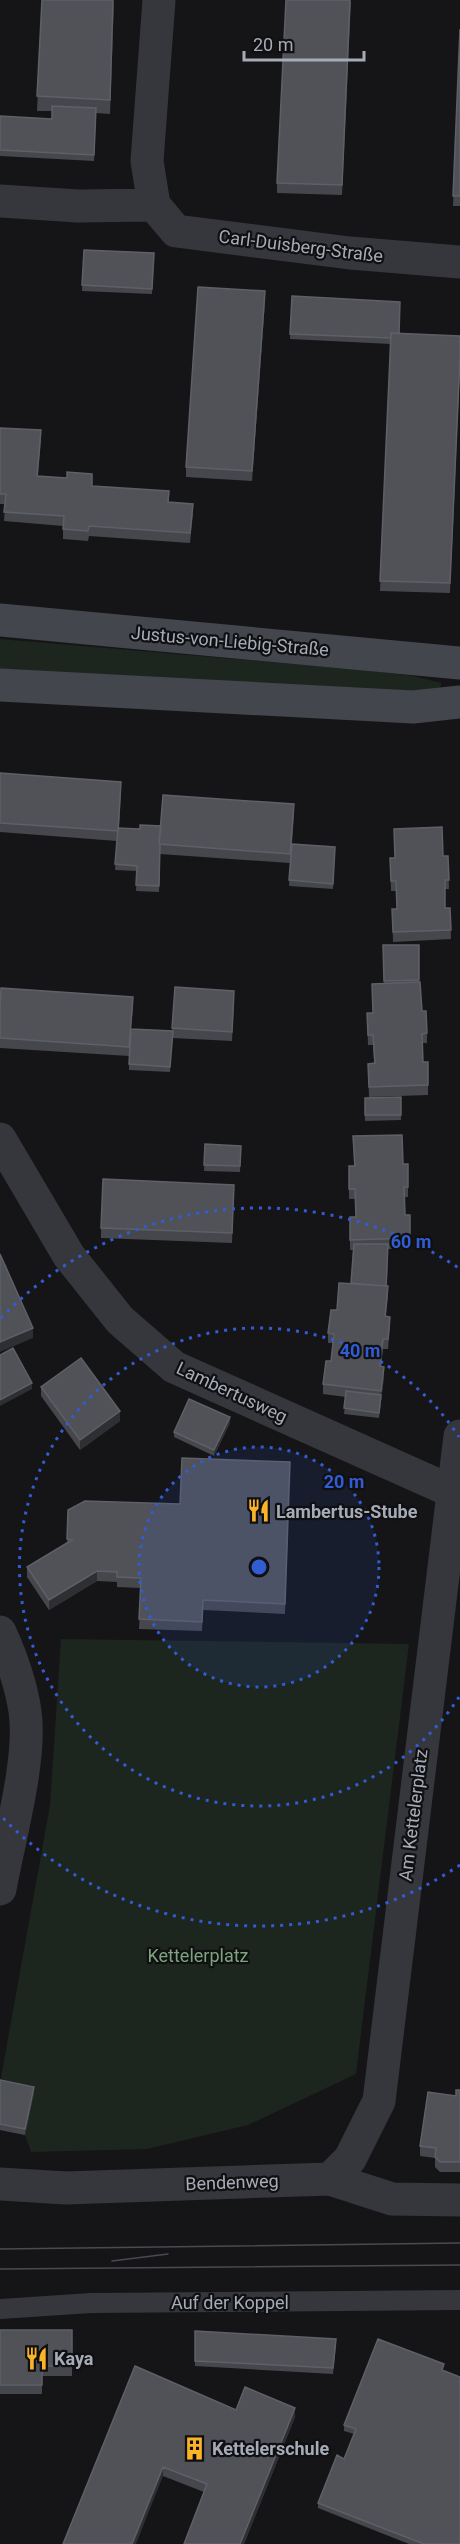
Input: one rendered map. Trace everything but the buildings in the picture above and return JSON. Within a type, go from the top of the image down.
[{"type":"main road","name":"Justus-von-Liebig-Straße","points":[[0,620],[460,663]]},
{"type":"main road","points":[[0,685],[413,707],[460,702]]},
{"type":"street","points":[[0,201],[78,206],[154,205],[147,161],[159,0]]},
{"type":"street","name":"Carl-Duisberg-Straße","points":[[154,205],[176,231],[350,253],[460,262]]},
{"type":"street","name":"Lambertusweg","points":[[0,1139],[69,1256],[120,1320],[174,1367],[457,1494]]},
{"type":"street","name":"Am Kettelerplatz","points":[[330,2179],[350,2159],[379,2101],[457,1494],[460,1436]]},
{"type":"street","points":[[0,1632],[8,1649],[25,1712],[24,1762],[0,1888]]},
{"type":"street","name":"Bendenweg","points":[[0,2184],[66,2188],[330,2179],[392,2199],[460,2200]]},
{"type":"lane","name":"Auf der Koppel","points":[[0,2309],[91,2303],[460,2300]]},
{"type":"green space","points":[[0,639],[354,669],[414,676],[441,683],[441,686],[434,693],[0,670]]},
{"type":"green space","name":"Kettelerplatz","points":[[61,1639],[409,1644],[356,2074],[248,2125],[147,2149],[31,2152],[25,2135],[0,2130],[0,2083],[50,1805]]},
{"type":"tram line","points":[[0,2249],[460,2243]]},
{"type":"tram line","points":[[112,2261],[168,2254]]},
{"type":"tram line","points":[[0,2269],[460,2265]]},
{"type":"place","name":"Lambertus-Stube","points":[[258,1511]]},
{"type":"place","name":"Kaya","points":[[36,2358]]},
{"type":"place","name":"Kettelerschule","points":[[194,2448]]}]
